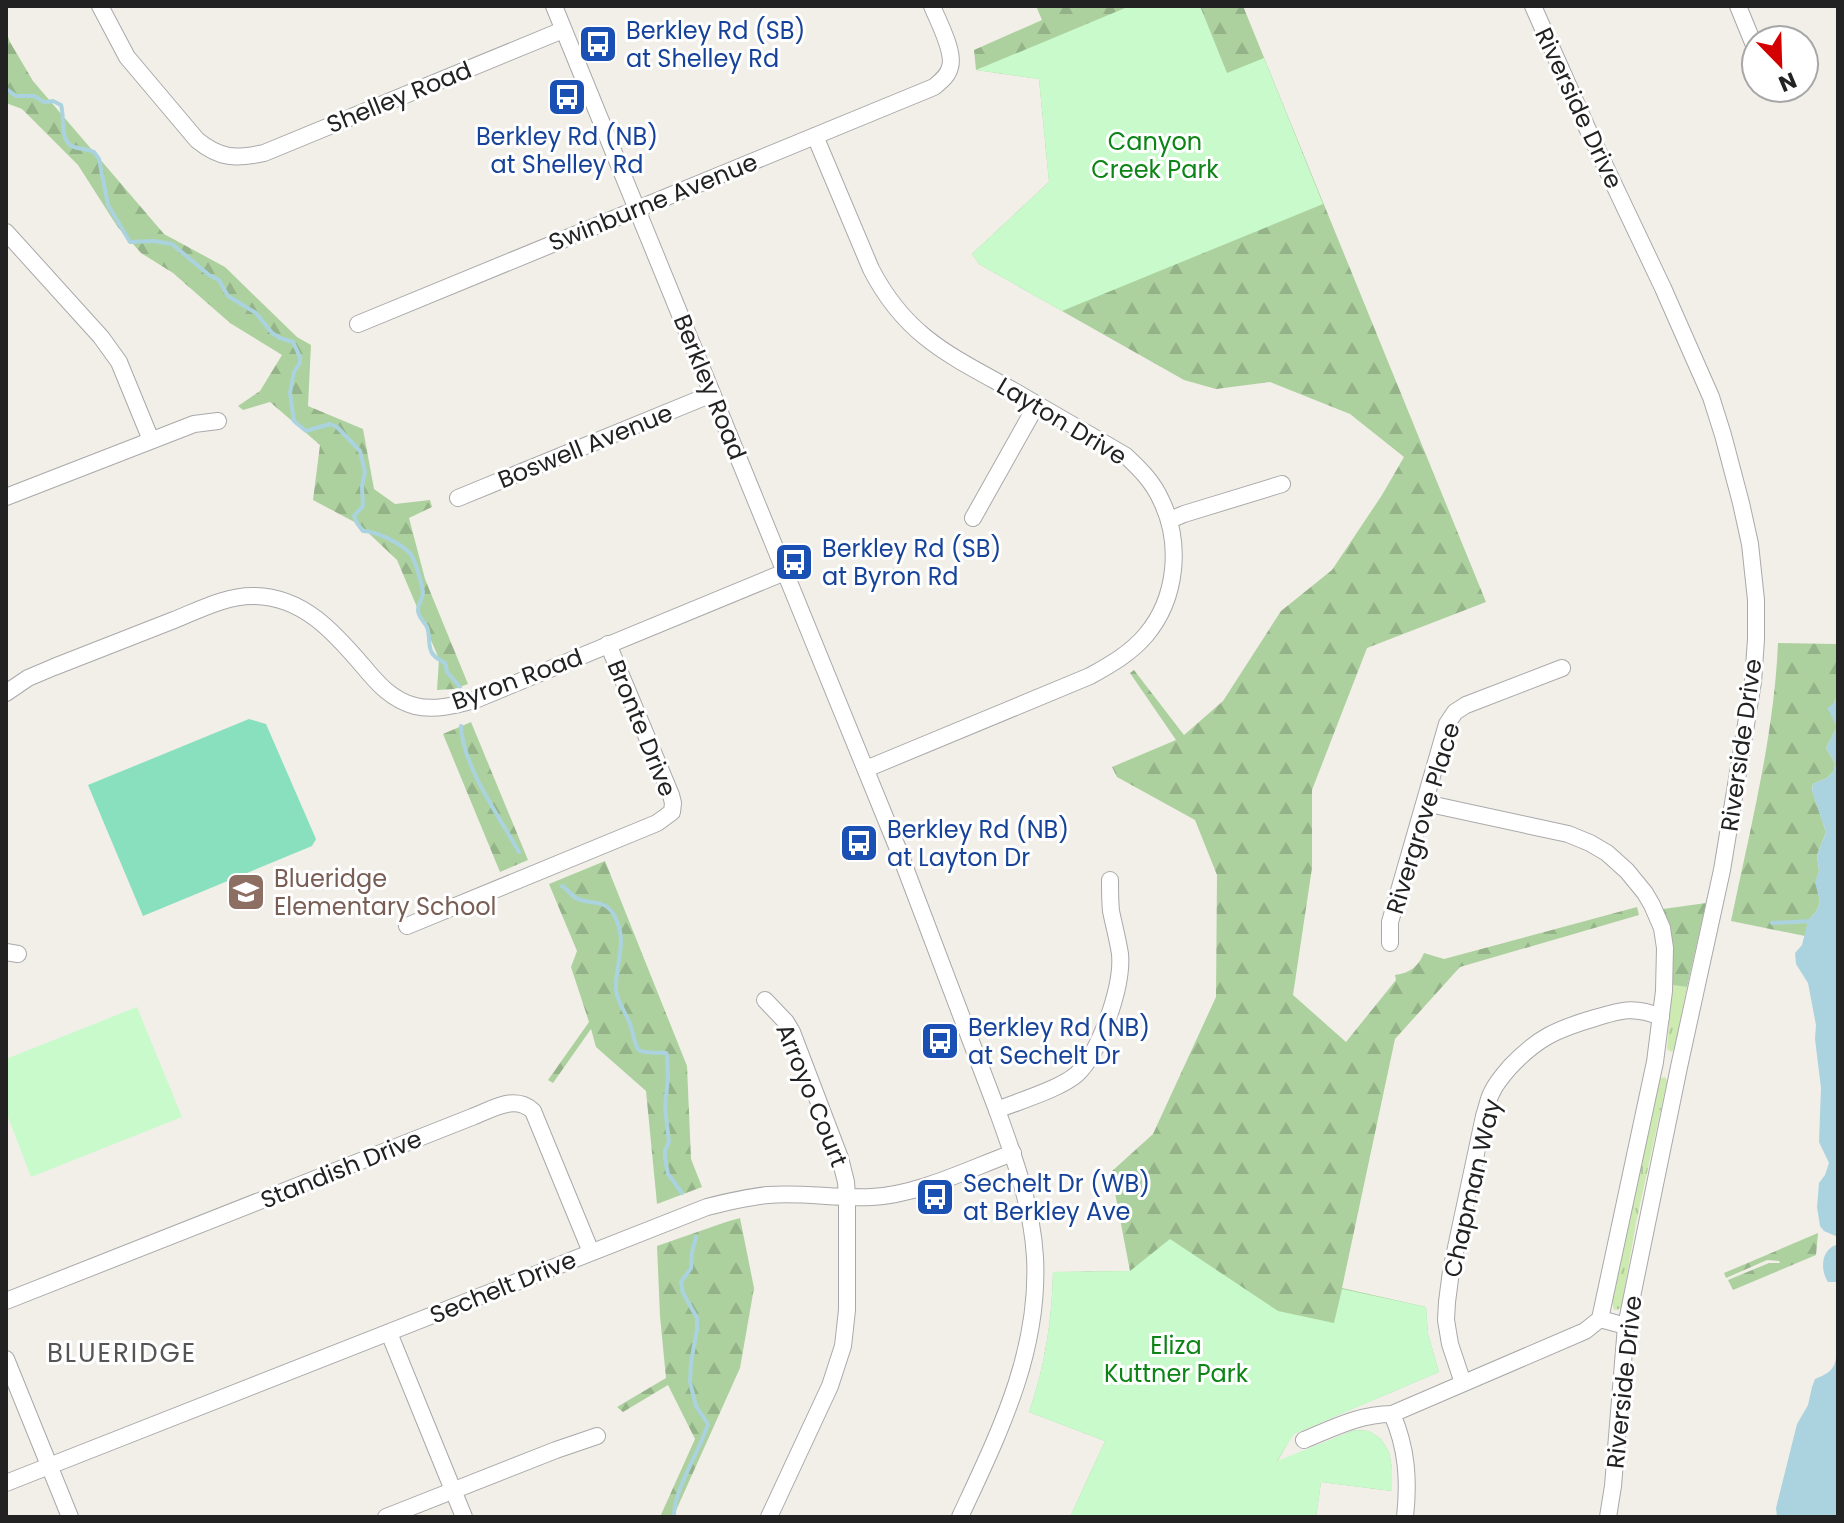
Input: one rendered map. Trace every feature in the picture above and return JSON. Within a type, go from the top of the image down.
[{"type":"street","name":"Shelley Road","points":[[100,6],[127,57],[197,140],[209,150],[232,157],[264,153],[563,30]]},
{"type":"street","name":"Berkley Road","points":[[554,6],[898,849],[1013,1153],[1027,1203],[1035,1256],[1034,1290],[1021,1374],[1001,1428],[960,1517]]},
{"type":"street","name":"Swinburne Avenue","points":[[358,324],[934,87],[951,66],[951,53],[932,6]]},
{"type":"street","name":"Riverside Drive","points":[[1533,6],[1711,397],[1731,463],[1750,544],[1756,600],[1753,682],[1722,870],[1626,1326],[1608,1517]]},
{"type":"street","name":"Layton Drive","points":[[815,136],[871,269],[880,287],[903,317],[932,344],[1126,456],[1144,473],[1160,497],[1174,539],[1168,595],[1146,635],[1128,652],[1090,676],[866,769]]},
{"type":"street","points":[[6,232],[101,337],[119,362],[151,440]]},
{"type":"street","name":"Boswell Avenue","points":[[458,498],[712,394]]},
{"type":"street","points":[[973,518],[1037,404]]},
{"type":"street","points":[[6,497],[194,424],[218,421]]},
{"type":"street","points":[[1170,520],[1282,484]]},
{"type":"street","name":"Byron Road","points":[[6,693],[28,678],[54,667],[217,603],[253,596],[276,598],[310,613],[326,625],[380,686],[396,698],[432,708],[456,705],[475,700],[785,572]]},
{"type":"street","name":"Bronte Drive","points":[[407,926],[657,823],[672,812],[671,795],[608,644]]},
{"type":"street","name":"Rivergrove Place","points":[[1390,943],[1390,922],[1447,724],[1455,712],[1466,705],[1562,668]]},
{"type":"street","name":"Riverside Drive","points":[[1425,803],[1568,834],[1590,843],[1627,871],[1645,893],[1662,928],[1664,991],[1655,1062],[1600,1319]]},
{"type":"street","points":[[997,1110],[1061,1085],[1075,1076],[1092,1053],[1114,1003],[1120,977],[1110,880]]},
{"type":"street","name":"Arroyo Court","points":[[765,1000],[792,1032],[840,1158],[847,1196],[847,1310],[843,1346],[830,1386],[769,1517]]},
{"type":"street","name":"Chapman Way","points":[[1463,1383],[1450,1344],[1447,1302],[1484,1116],[1492,1091],[1527,1049],[1565,1027],[1626,1009],[1650,1012],[1661,1017]]},
{"type":"street","points":[[1655,1062],[1679,1067]]},
{"type":"street","name":"Standish Drive","points":[[6,1301],[515,1102],[525,1104],[533,1111],[591,1252]]},
{"type":"street","name":"Sechelt Drive","points":[[6,1483],[707,1207],[770,1195],[871,1197],[918,1188],[1013,1153]]},
{"type":"street","points":[[1304,1440],[1360,1417],[1392,1414],[1585,1331],[1600,1319],[1626,1326]]},
{"type":"street","points":[[389,1333],[464,1517]]},
{"type":"street","points":[[6,1359],[70,1517]]},
{"type":"street","points":[[1392,1414],[1400,1431],[1406,1460],[1405,1517]]},
{"type":"street","points":[[386,1517],[597,1436]]},
{"type":"green space","points":[[1036,6],[1243,6],[1486,602],[1367,648],[1312,790],[1312,868],[1293,995],[1346,1042],[1396,980],[1395,975],[1413,968],[1424,953],[1444,959],[1637,907],[1639,915],[1460,967],[1395,1039],[1342,1288],[1426,1307],[1428,1334],[1439,1372],[1293,1434],[1277,1462],[1355,1430],[1369,1431],[1381,1439],[1389,1452],[1392,1491],[1321,1482],[1316,1517],[1070,1517],[1105,1441],[1029,1412],[1047,1343],[1053,1272],[1130,1271],[1111,1172],[1153,1134],[1216,997],[1217,875],[1195,820],[1117,777],[1112,767],[1176,740],[1130,673],[1134,670],[1184,735],[1223,701],[1281,611],[1332,570],[1404,457],[1350,414],[1270,382],[1216,389],[1184,380],[979,264],[972,254],[1049,182],[1039,79],[976,70],[974,50],[1042,20]]},
{"type":"green space","name":"Canyon Creek Park","points":[[1130,6],[1200,6],[1227,73],[1264,58],[1323,204],[1062,311],[979,264],[972,254],[1049,182],[1039,79],[976,70]]},
{"type":"green space","points":[[6,31],[33,81],[164,234],[225,267],[297,337],[311,345],[308,406],[363,429],[374,489],[395,504],[430,500],[432,507],[409,518],[425,579],[468,684],[437,690],[439,659],[397,560],[360,525],[313,500],[320,445],[270,402],[243,410],[238,406],[260,391],[282,355],[230,323],[173,273],[141,253],[117,226],[78,165],[22,109],[6,103]]},
{"type":"green space","points":[[1778,643],[1837,644],[1838,692],[1834,703],[1837,727],[1826,748],[1835,763],[1834,771],[1813,784],[1812,790],[1826,832],[1817,855],[1819,871],[1816,882],[1820,902],[1808,921],[1805,936],[1731,921],[1772,713]]},
{"type":"green space","points":[[249,719],[266,724],[316,839],[312,846],[143,916],[88,785]]},
{"type":"green space","points":[[471,722],[528,860],[500,872],[443,734]]},
{"type":"green space","points":[[605,861],[687,1066],[691,1159],[702,1187],[657,1204],[646,1091],[596,1047],[591,1029],[553,1083],[548,1080],[589,1022],[571,967],[577,951],[549,884]]},
{"type":"green space","points":[[1706,903],[1687,987],[1672,985],[1668,928],[1663,909]]},
{"type":"green space","points":[[1672,985],[1687,987],[1674,1050],[1671,1052],[1667,1049]]},
{"type":"green space","points":[[137,1007],[182,1117],[31,1177],[6,1112],[6,1059]]},
{"type":"green space","points":[[1665,1077],[1667,1081],[1622,1304],[1620,1309],[1614,1310],[1612,1302],[1659,1080]]},
{"type":"green space","points":[[740,1218],[754,1288],[740,1368],[674,1515],[676,1517],[660,1517],[695,1439],[668,1385],[623,1412],[617,1407],[666,1378],[657,1246]]},
{"type":"green space","points":[[1818,1233],[1816,1255],[1733,1290],[1728,1280],[1779,1261],[1767,1260],[1726,1278],[1724,1273]]},
{"type":"green space","name":"Eliza Kuttner Park","points":[[1170,1239],[1278,1311],[1334,1323],[1342,1289],[1426,1307],[1428,1334],[1439,1372],[1294,1434],[1277,1461],[1355,1430],[1369,1431],[1381,1439],[1389,1452],[1392,1491],[1321,1482],[1316,1517],[1070,1517],[1105,1441],[1029,1412],[1047,1343],[1053,1272],[1130,1271]]},
{"type":"water","points":[[1838,692],[1838,1237],[1820,1226],[1817,1207],[1819,1183],[1829,1163],[1819,1142],[1821,1088],[1816,1025],[1808,983],[1796,964],[1795,953],[1802,945],[1808,921],[1820,902],[1815,882],[1819,871],[1817,855],[1826,832],[1812,791],[1813,784],[1834,771],[1835,763],[1826,748],[1837,727],[1827,708],[1834,703]]},
{"type":"water","points":[[1838,1242],[1838,1282],[1828,1282],[1823,1261],[1827,1251]]},
{"type":"water","points":[[1838,1343],[1838,1517],[1777,1517],[1776,1508],[1797,1424],[1808,1405],[1815,1379],[1832,1369]]},
{"type":"waterway","points":[[6,89],[16,96],[34,96],[44,102],[53,101],[61,105],[66,140],[74,147],[94,152],[99,159],[108,205],[130,242],[172,244],[219,280],[228,296],[256,313],[272,333],[293,342],[300,357],[290,393],[294,421],[306,431],[330,424],[337,427],[360,451],[365,472],[363,506],[354,516],[363,531],[390,539],[412,556],[423,592],[418,612],[427,627],[431,651],[445,663],[447,672],[460,687]]},
{"type":"waterway","points":[[461,726],[475,774],[519,852]]},
{"type":"waterway","points":[[562,886],[576,898],[606,906],[618,925],[621,943],[616,993],[638,1049],[667,1055],[665,1108],[669,1142],[665,1158],[668,1174],[682,1193]]},
{"type":"waterway","points":[[1772,923],[1814,921]]},
{"type":"waterway","points":[[674,1517],[682,1483],[708,1424],[696,1406],[690,1382],[697,1318],[683,1293],[681,1282],[691,1268],[696,1237]]},
{"type":"place","name":"Berkley Rd (SB) at Shelley Rd","points":[[598,44]]},
{"type":"place","name":"Berkley Rd (NB) at Shelley Rd","points":[[567,97]]},
{"type":"place","name":"Berkley Rd (SB) at Byron Rd","points":[[794,562]]},
{"type":"place","name":"Berkley Rd (NB) at Layton Dr","points":[[859,843]]},
{"type":"place","name":"Blueridge Elementary School","points":[[246,892]]},
{"type":"place","name":"Berkley Rd (NB) at Sechelt Dr","points":[[940,1041]]},
{"type":"place","name":"Sechelt Dr (WB) at Berkley Ave","points":[[935,1197]]},
{"type":"district","name":"BLUERIDGE","points":[[122,1353]]}]
